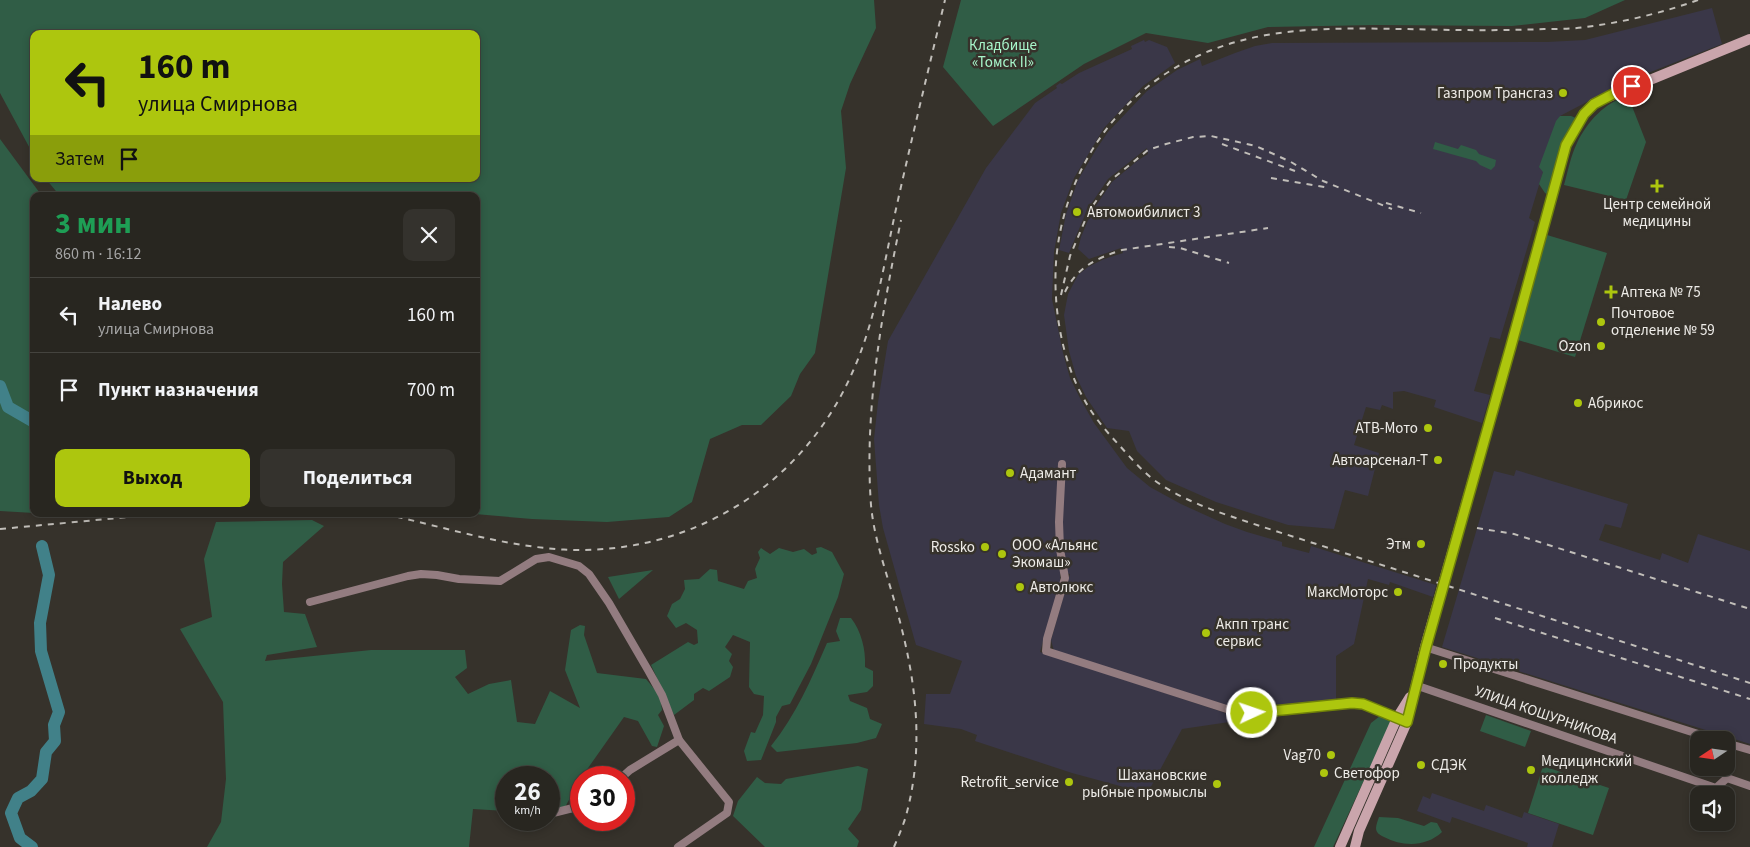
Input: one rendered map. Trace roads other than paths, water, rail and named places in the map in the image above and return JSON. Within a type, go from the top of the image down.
[{"type":"main road","points":[[1355,847],[1359,831],[1414,688],[1566,145],[1584,114],[1601,100],[1750,39]]},
{"type":"main road","points":[[1340,847],[1402,720]]},
{"type":"street","points":[[1062,464],[1059,522],[1060,549],[1065,578],[1047,639],[1046,651],[1236,712],[1268,712],[1352,703],[1363,704],[1402,720]]},
{"type":"street","points":[[310,602],[421,574],[500,582],[536,559],[549,557],[578,566],[589,574],[609,604],[662,695],[678,740],[729,802],[726,813],[678,847]]},
{"type":"street","points":[[1426,647],[1690,731]]},
{"type":"street","name":"УЛИЦА КОШУРНИКОВА","points":[[1414,688],[1716,788],[1727,778],[1750,786]]},
{"type":"street","points":[[635,767],[678,740]]},
{"type":"street","points":[[1735,746],[1750,750]]},
{"type":"waterway","points":[[0,386],[8,407],[30,420]]},
{"type":"waterway","points":[[32,847],[20,838],[11,813],[18,798],[31,791],[42,779],[46,752],[55,741],[54,725],[59,712],[41,651],[40,623],[49,575],[42,546]]},
{"type":"railway","points":[[397,517],[480,537],[528,546],[577,550],[622,547],[664,538],[705,523],[742,503],[776,477],[807,446],[832,411],[853,371],[861,350],[880,287],[945,0]]},
{"type":"railway","points":[[1698,0],[1643,16],[1581,28],[1491,30],[1325,29],[1274,34],[1249,39],[1200,55],[1173,69],[1148,86],[1126,106],[1090,154],[1076,180],[1059,238],[1056,257],[1056,299],[1058,320],[1068,362],[1075,381],[1088,405],[1105,429],[1140,468],[1166,488],[1206,507],[1233,517],[1750,683]]},
{"type":"railway","points":[[1061,295],[1070,256],[1089,211],[1111,180],[1148,150],[1166,144],[1193,137],[1211,136],[1256,146],[1291,162],[1323,181],[1392,209]]},
{"type":"railway","points":[[1222,144],[1295,171]]},
{"type":"railway","points":[[1271,178],[1330,188]]},
{"type":"railway","points":[[1386,203],[1421,213]]},
{"type":"railway","points":[[894,847],[906,816],[916,760],[915,709],[913,683],[903,632],[875,531],[869,469],[872,398],[876,362],[887,290],[901,220]]},
{"type":"railway","points":[[1065,292],[1075,276],[1082,270],[1096,260],[1122,250],[1268,228]]},
{"type":"railway","points":[[1169,247],[1180,248],[1229,263]]},
{"type":"railway","points":[[0,529],[129,517]]},
{"type":"railway","points":[[1477,528],[1514,534],[1750,609]]},
{"type":"railway","points":[[1495,618],[1750,699]]},
{"type":"place","name":"Газпром Трансгаз","points":[[1563,93]]},
{"type":"place","name":"Центр семейной медицины","points":[[1657,186]]},
{"type":"place","name":"Автомоибилист 3","points":[[1077,212]]},
{"type":"place","name":"Аптека № 75","points":[[1611,292]]},
{"type":"place","name":"Почтовое отделение № 59","points":[[1601,322]]},
{"type":"place","name":"Ozon","points":[[1601,346]]},
{"type":"place","name":"Абрикос","points":[[1578,403]]},
{"type":"place","name":"АТВ-Мото","points":[[1428,428]]},
{"type":"place","name":"Автоарсенал-Т","points":[[1438,460]]},
{"type":"place","name":"Адамант","points":[[1010,473]]},
{"type":"place","name":"Этм","points":[[1421,544]]},
{"type":"place","name":"Rossko","points":[[985,547]]},
{"type":"place","name":"ООО «Альянс Экомаш»","points":[[1002,554]]},
{"type":"place","name":"Автолюкс","points":[[1020,587]]},
{"type":"place","name":"МаксМоторс","points":[[1398,592]]},
{"type":"place","name":"Акпп транс сервис","points":[[1206,633]]},
{"type":"place","name":"Продукты","points":[[1443,664]]},
{"type":"place","name":"Vag70","points":[[1331,755]]},
{"type":"place","name":"СДЭК","points":[[1421,765]]},
{"type":"place","name":"Медицинский колледж","points":[[1531,770]]},
{"type":"place","name":"Светофор","points":[[1324,773]]},
{"type":"place","name":"Retrofit_service","points":[[1069,782]]},
{"type":"place","name":"Шахановские рыбные промыслы","points":[[1217,784]]},
{"type":"park label","name":"Кладбище «Томск II»","points":[[1003,54]]}]
